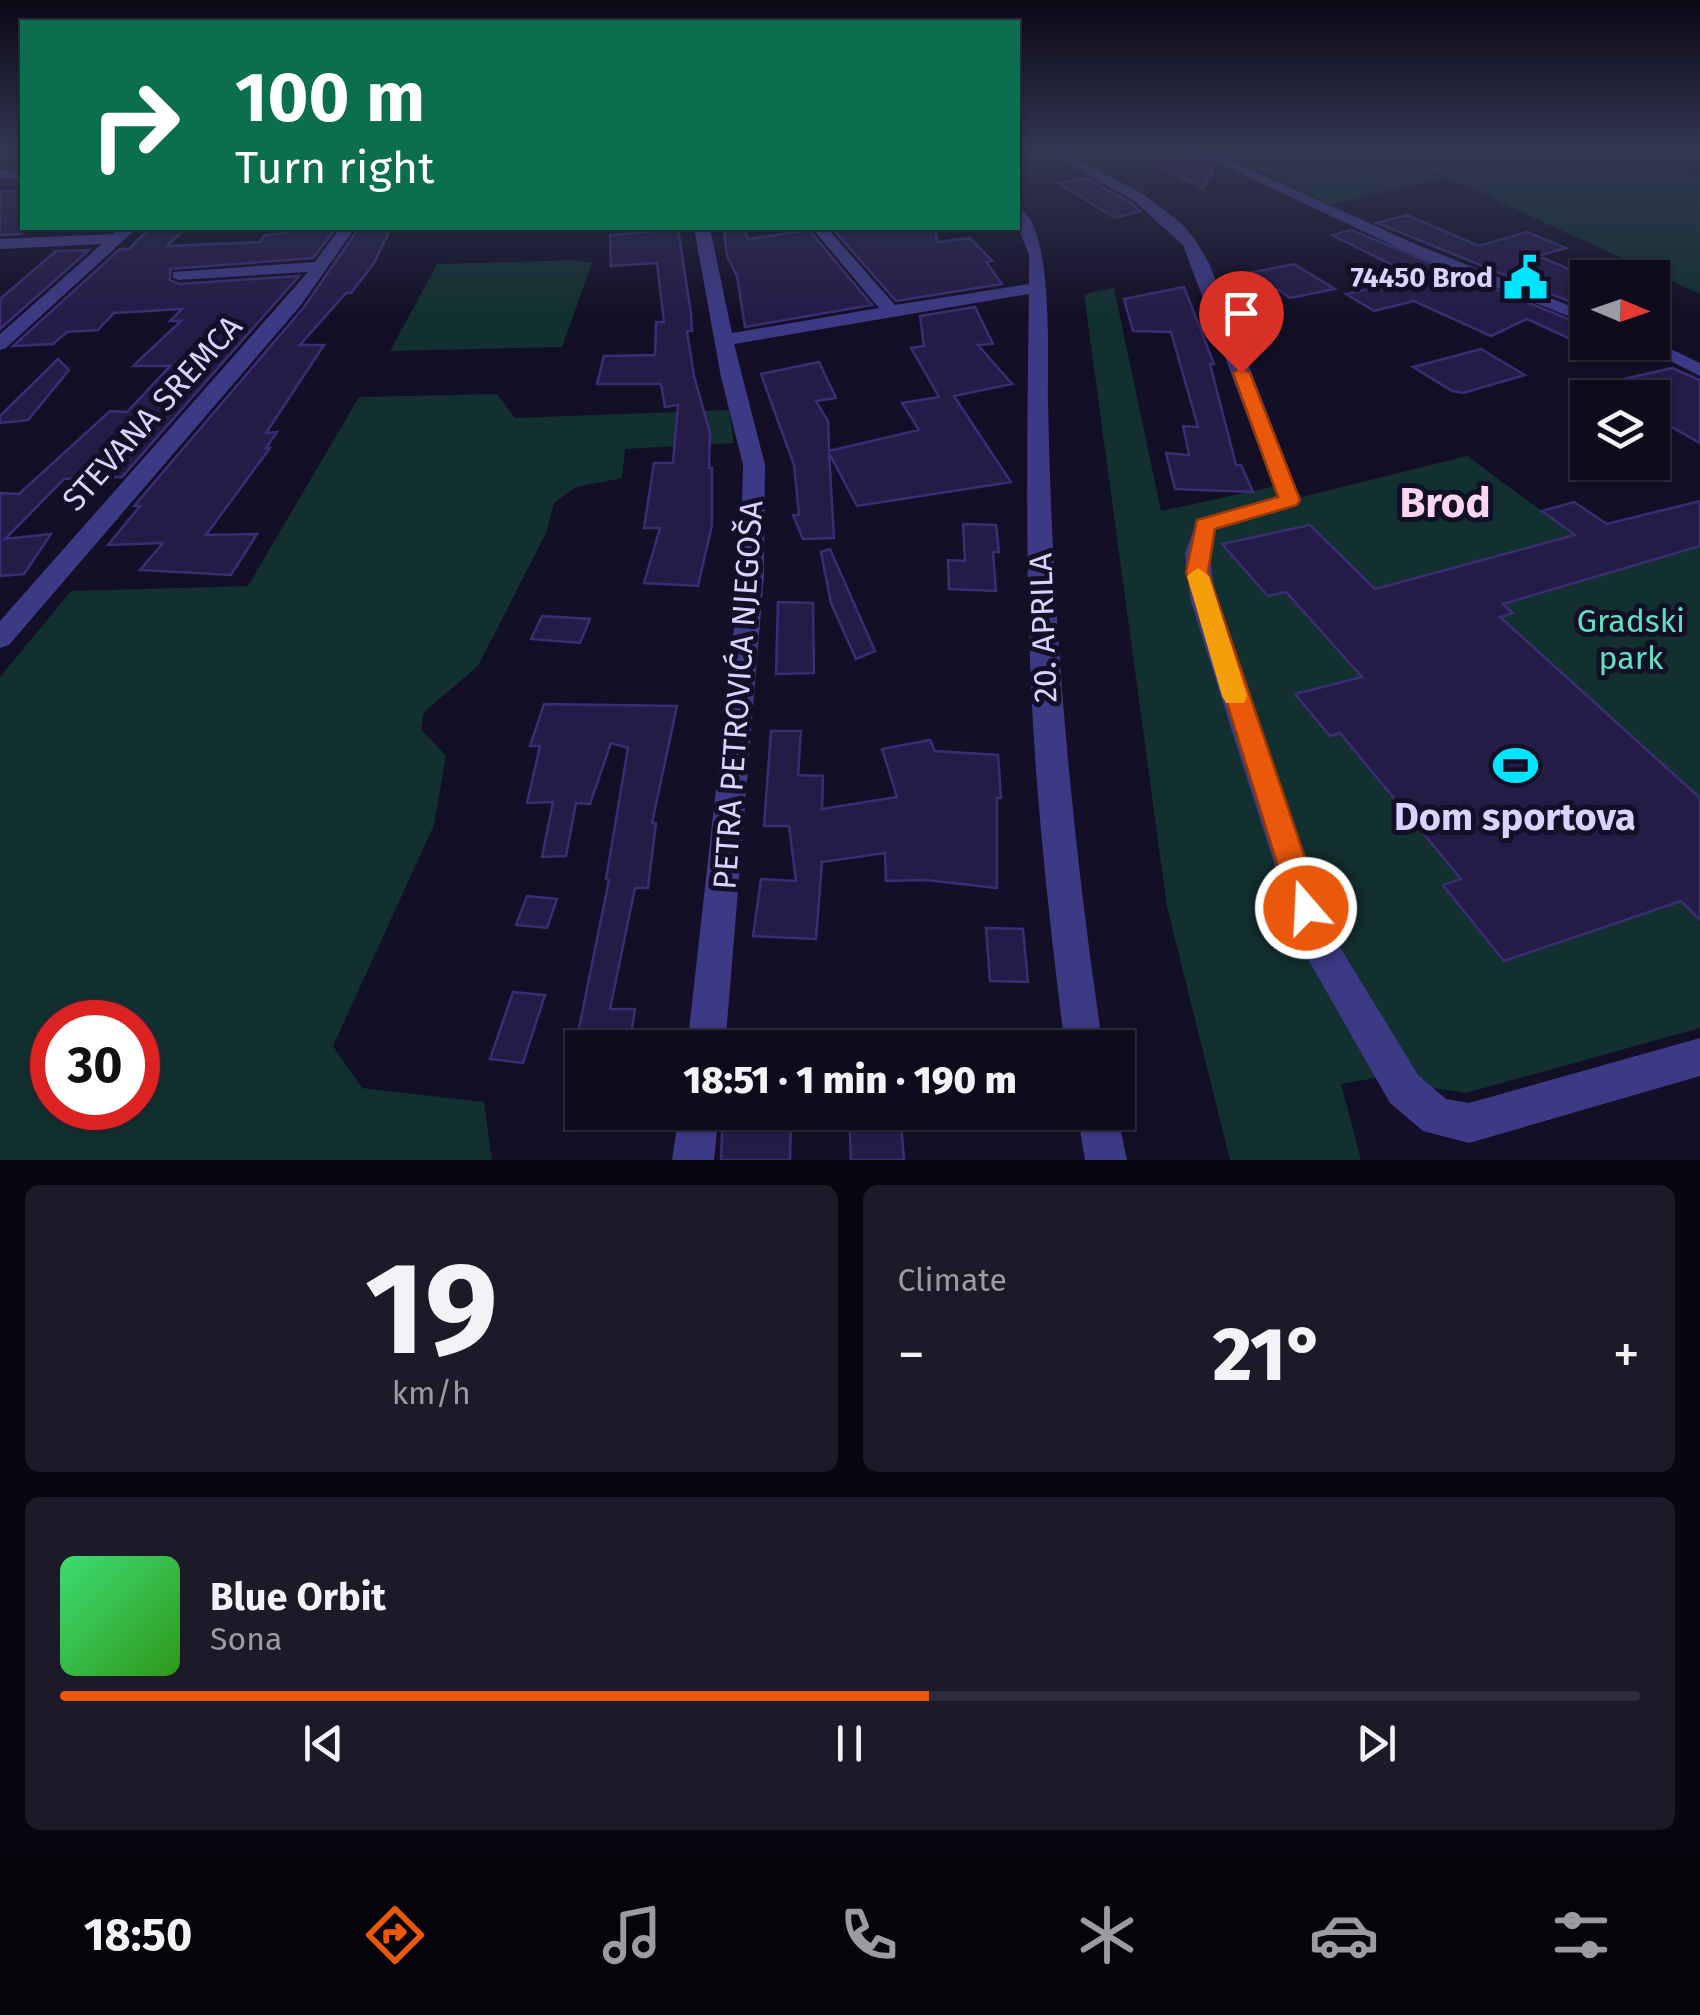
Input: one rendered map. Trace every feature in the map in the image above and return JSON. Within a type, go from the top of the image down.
[{"type":"street","points":[[1149,207],[1168,218],[1195,248],[1290,500],[1204,525],[1197,572],[1318,945],[1404,1089],[1436,1117],[1468,1123],[1700,1057]]},
{"type":"street","points":[[1322,207],[1570,312]]},
{"type":"street","name":"20. APRILA","points":[[1020,215],[1033,240],[1038,290],[1038,482],[1046,706],[1061,879],[1082,1030]]},
{"type":"street","name":"STEVANA SREMCA","points":[[0,638],[295,301],[346,230]]},
{"type":"street","name":"PETRA PETROVIĆA NJEGOŠA","points":[[702,230],[754,465],[752,574],[708,1030]]},
{"type":"street","points":[[821,230],[892,312]]},
{"type":"street","points":[[0,244],[122,233]]},
{"type":"street","points":[[0,344],[122,233]]},
{"type":"street","points":[[179,275],[320,266]]},
{"type":"street","points":[[724,340],[1014,290],[1038,290]]},
{"type":"street","points":[[1670,356],[1700,370]]},
{"type":"street","points":[[693,1160],[696,1130]]},
{"type":"street","points":[[1100,1130],[1106,1160]]},
{"type":"green space","points":[[1511,207],[1700,207],[1700,294],[1670,280],[1670,260],[1626,260]]},
{"type":"green space","points":[[576,260],[592,263],[562,347],[390,351],[437,264]]},
{"type":"green space","name":"Gradski park","points":[[1114,288],[1161,511],[1290,483],[1302,497],[1467,456],[1574,535],[1417,580],[1503,604],[1700,546],[1700,1028],[1466,1093],[1433,1088],[1411,1072],[1341,1084],[1361,1160],[1230,1160],[1167,907],[1084,294]]},
{"type":"green space","points":[[497,394],[515,418],[729,410],[734,443],[625,449],[622,478],[576,487],[554,503],[546,533],[478,666],[424,712],[421,729],[446,756],[434,825],[333,1046],[362,1088],[484,1102],[492,1160],[0,1160],[0,677],[71,591],[248,586],[359,397]]},
{"type":"building","points":[[0,207],[20,207],[22,234],[0,235]]},
{"type":"building","points":[[1097,207],[1136,207],[1140,211],[1115,218]]},
{"type":"building","points":[[1407,215],[1479,246],[1527,232],[1566,248],[1538,256],[1570,269],[1570,302],[1377,223]]},
{"type":"building","points":[[148,230],[184,230],[167,246],[260,242],[265,235],[288,230],[334,230],[313,258],[170,269],[170,280],[179,284],[299,276],[122,477],[64,479],[5,539],[51,534],[24,574],[0,576],[0,493],[19,494],[110,411],[127,412],[170,366],[133,366],[181,321],[170,321],[182,309],[114,313],[98,330],[67,332],[53,344],[13,346],[120,249],[129,249]]},
{"type":"building","points":[[358,230],[390,230],[374,263],[351,293],[346,293],[300,345],[324,345],[266,433],[277,432],[266,448],[270,448],[206,535],[257,534],[231,575],[140,570],[163,543],[108,545],[140,506],[134,506],[304,307]]},
{"type":"building","points":[[678,230],[691,313],[692,331],[687,331],[694,376],[710,433],[712,468],[712,525],[698,586],[644,583],[660,528],[644,528],[654,463],[673,463],[678,405],[665,407],[661,384],[597,384],[604,356],[655,355],[656,322],[664,322],[657,263],[611,266],[610,235]]},
{"type":"building","points":[[744,230],[748,239],[809,230],[872,305],[745,327],[737,276],[727,256],[724,231]]},
{"type":"building","points":[[834,230],[935,230],[937,242],[970,238],[992,261],[986,262],[1002,284],[896,301]]},
{"type":"building","points":[[1351,230],[1570,320],[1570,339],[1527,319],[1491,336],[1414,301],[1374,311],[1346,294],[1418,278],[1332,235]]},
{"type":"building","points":[[89,250],[0,329],[0,299],[56,251]]},
{"type":"building","points":[[1294,264],[1335,289],[1290,298],[1279,290],[1223,289],[1219,279]]},
{"type":"building","points":[[1184,287],[1214,364],[1210,364],[1236,465],[1241,465],[1253,492],[1175,489],[1166,453],[1189,455],[1183,426],[1198,427],[1171,332],[1133,331],[1124,299]]},
{"type":"building","points":[[975,307],[993,344],[978,345],[1012,384],[954,396],[1011,482],[857,506],[829,453],[834,538],[803,539],[793,515],[799,515],[794,465],[761,374],[819,362],[836,398],[816,401],[828,421],[829,451],[919,430],[902,403],[939,397],[911,348],[924,346],[920,316]]},
{"type":"building","points":[[1481,349],[1525,375],[1463,393],[1452,391],[1413,367]]},
{"type":"building","points":[[58,359],[69,370],[28,420],[0,423],[0,416]]},
{"type":"building","points":[[1672,368],[1700,380],[1700,443],[1670,426],[1670,380],[1619,380]]},
{"type":"building","name":"Dom sportova","points":[[1700,501],[1700,546],[1503,604],[1513,613],[1500,617],[1700,798],[1700,920],[1681,901],[1504,961],[1443,885],[1461,879],[1340,733],[1330,736],[1295,694],[1362,677],[1286,592],[1268,596],[1222,544],[1310,525],[1375,589],[1575,535],[1542,511],[1574,502],[1607,524]]},
{"type":"building","points":[[963,524],[996,525],[996,591],[949,589],[948,560],[965,561]]},
{"type":"building","points":[[830,549],[875,651],[856,659],[831,603],[821,552]]},
{"type":"building","points":[[778,602],[813,603],[814,673],[776,674]]},
{"type":"building","points":[[542,616],[590,619],[580,643],[531,639]]},
{"type":"building","points":[[544,704],[677,706],[652,823],[656,823],[648,888],[635,888],[610,1009],[635,1009],[632,1030],[579,1030],[609,880],[606,879],[628,748],[611,743],[590,804],[576,803],[566,856],[542,857],[553,802],[527,803],[540,746],[530,746]]},
{"type":"building","points":[[771,731],[801,731],[798,775],[823,776],[822,809],[897,797],[882,749],[930,740],[935,751],[998,755],[1001,798],[997,798],[997,888],[926,880],[886,881],[885,853],[822,862],[816,939],[753,936],[761,879],[796,881],[789,826],[764,826]]},
{"type":"building","points":[[527,896],[557,899],[547,928],[516,925]]},
{"type":"building","points":[[986,928],[1023,929],[1028,982],[990,981]]},
{"type":"building","points":[[513,992],[545,995],[523,1063],[490,1059]]},
{"type":"building","points":[[722,1130],[791,1130],[790,1160],[721,1160]]},
{"type":"building","points":[[850,1130],[902,1130],[904,1160],[851,1160]]},
{"type":"slow traffic","points":[[1198,576],[1235,696]]},
{"type":"place","name":"74450 Brod","points":[[1526,277]]},
{"type":"place","name":"Dom sportova","points":[[1515,765]]},
{"type":"district","name":"Brod","points":[[1445,502]]},
{"type":"route","points":[[1241,373],[1290,500],[1204,525],[1197,572],[1306,908]]}]
